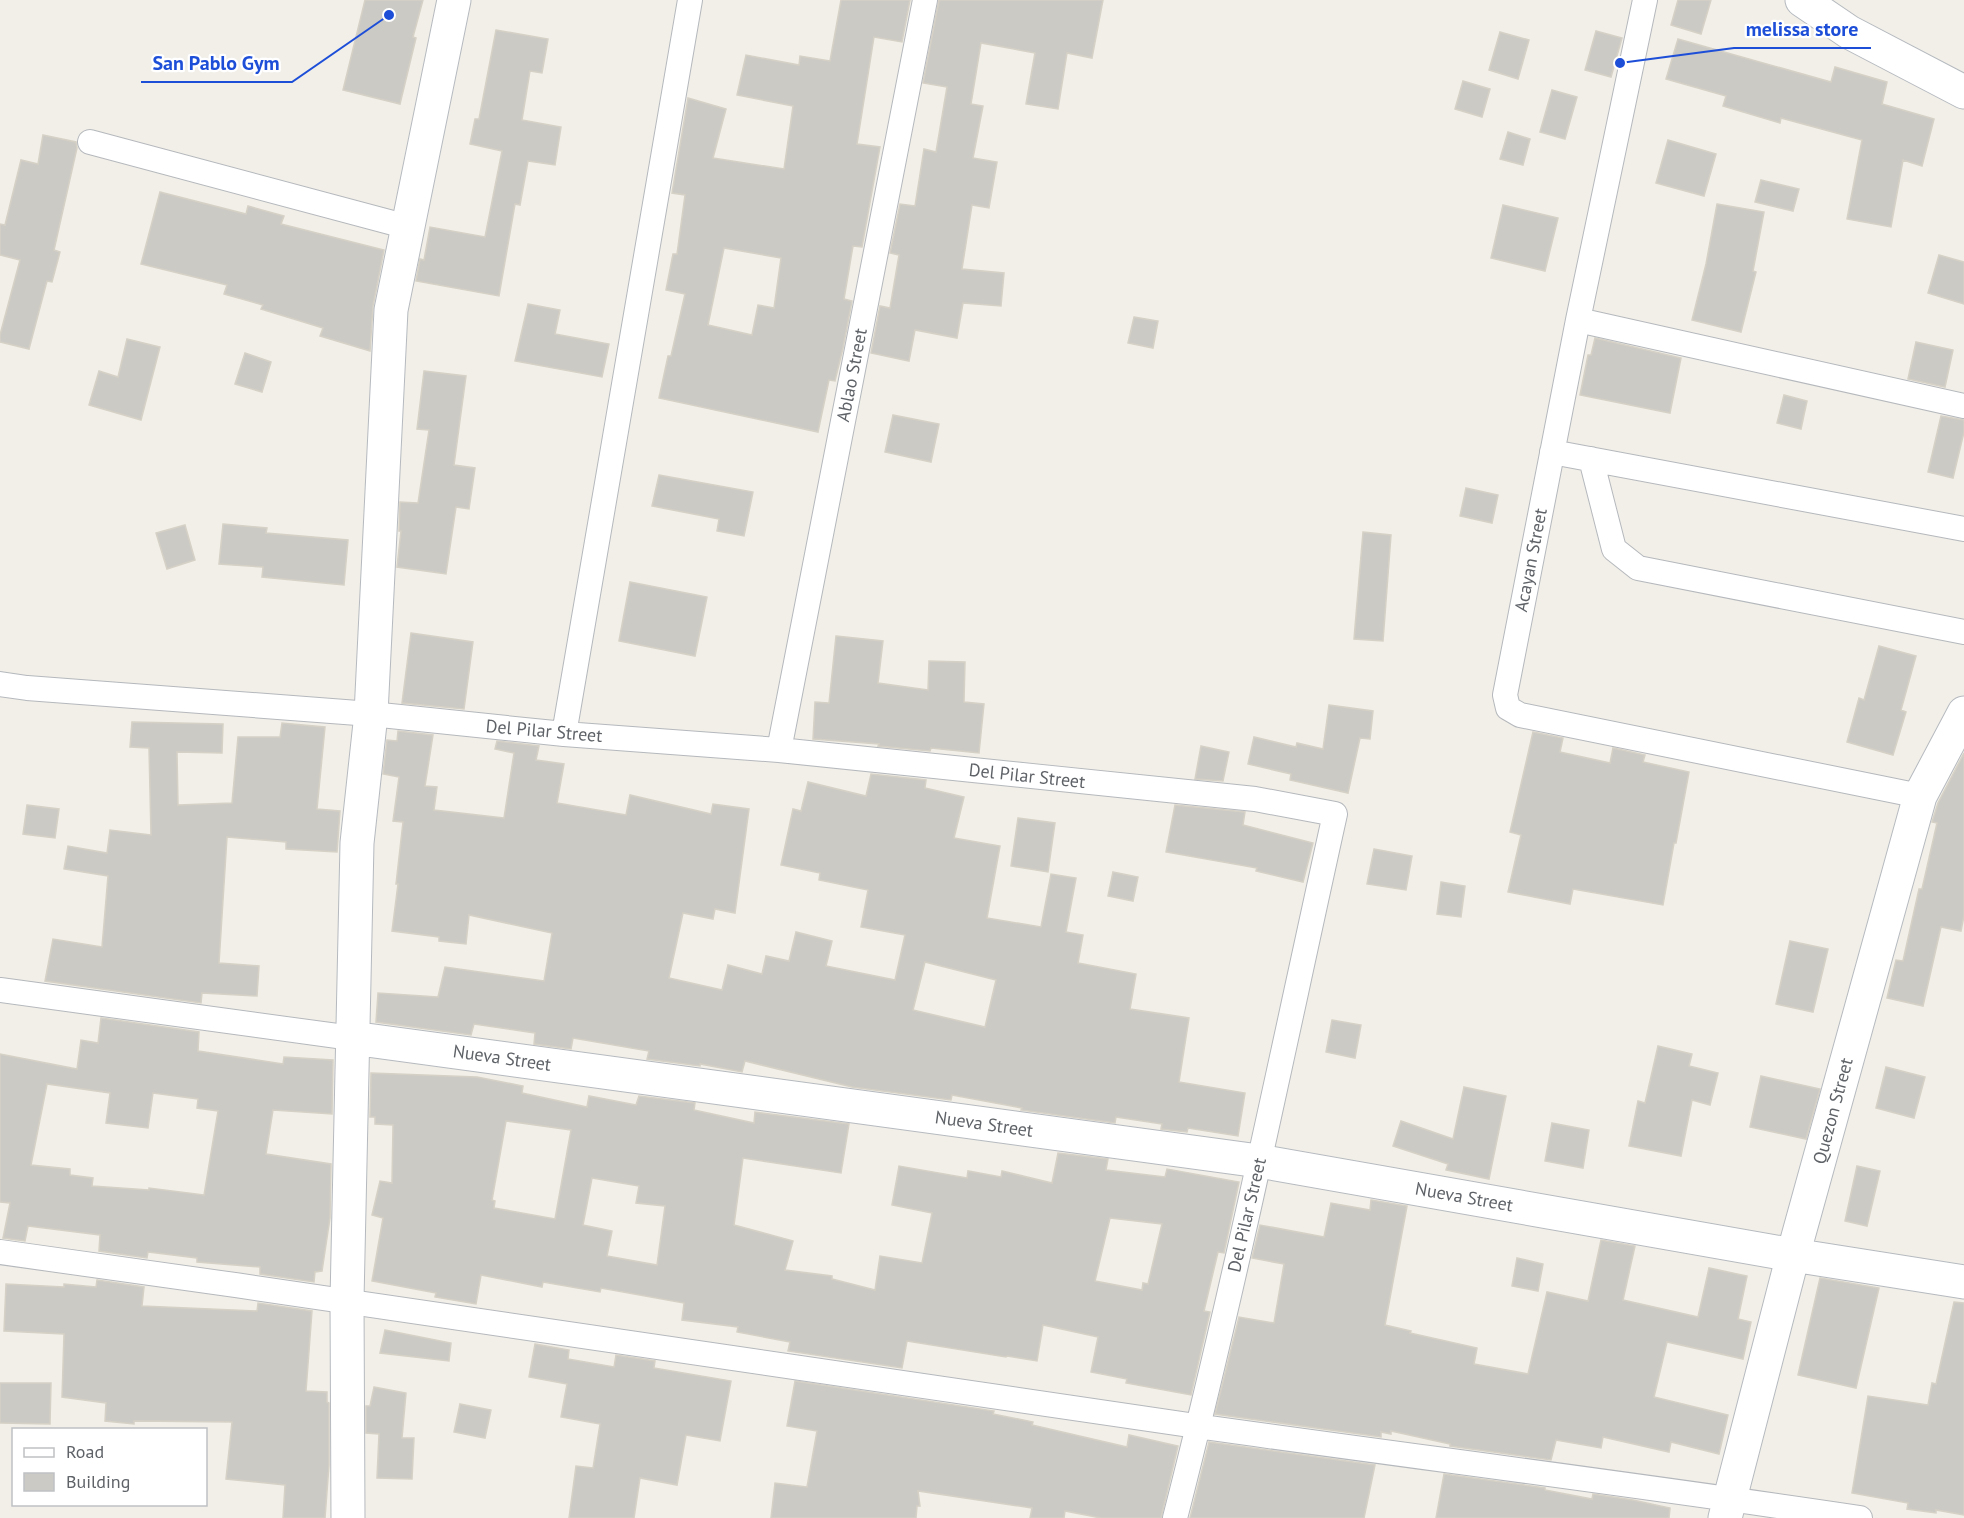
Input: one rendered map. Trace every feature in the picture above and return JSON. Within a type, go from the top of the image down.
[{"type":"street","points":[[348,1518],[347,1300],[357,843],[371,714],[391,310],[454,0]]},
{"type":"street","points":[[564,734],[690,0]]},
{"type":"street","name":"Ablao Street","points":[[779,750],[925,0]]},
{"type":"street","name":"Acayan Street","points":[[1645,0],[1552,452],[1505,695],[1508,708],[1520,715],[1920,796]]},
{"type":"street","points":[[1802,0],[1848,32],[1964,92]]},
{"type":"street","points":[[90,141],[408,227]]},
{"type":"street","points":[[1578,321],[1964,406]]},
{"type":"street","points":[[1552,452],[1964,529]]},
{"type":"street","points":[[1591,459],[1614,549],[1638,568],[1964,632]]},
{"type":"street","name":"Del Pilar Street","points":[[0,684],[27,688],[371,714],[564,734],[779,750],[1255,799],[1335,814],[1199,1426],[1175,1518]]},
{"type":"street","name":"Quezon Street","points":[[1727,1508],[1793,1255],[1920,796],[1964,713]]},
{"type":"street","name":"Nueva Street","points":[[0,990],[1259,1161],[1793,1255],[1964,1282]]},
{"type":"street","points":[[0,1252],[347,1300],[1199,1426],[1727,1508],[1860,1518]]},
{"type":"building","points":[[365,0],[423,0],[400,104],[343,90]]},
{"type":"building","points":[[841,0],[910,0],[902,42],[874,37],[857,144],[880,147],[862,247],[853,246],[844,299],[852,301],[843,348],[835,381],[829,380],[818,432],[659,398],[685,294],[666,290],[673,254],[677,254],[685,195],[672,193],[688,98],[726,109],[713,158],[784,169],[793,106],[737,95],[746,55],[799,65],[800,56],[830,61]],"holes":[[[724,248],[781,258],[774,308],[758,305],[752,335],[708,325]]]},
{"type":"building","points":[[939,0],[1103,0],[1092,58],[1067,53],[1058,109],[1026,104],[1035,53],[981,43],[971,104],[983,106],[973,158],[997,162],[989,208],[972,205],[962,269],[1004,273],[1001,306],[963,303],[957,338],[915,330],[909,361],[871,353],[880,306],[890,308],[899,255],[890,253],[900,204],[915,206],[924,149],[936,152],[947,87],[923,83]]},
{"type":"building","points":[[1678,0],[1711,0],[1701,34],[1671,25]]},
{"type":"building","points":[[496,30],[548,39],[542,73],[530,71],[522,120],[561,127],[555,165],[528,161],[520,205],[515,204],[499,296],[416,281],[420,259],[424,260],[430,227],[485,237],[502,151],[470,144],[475,119],[479,119]]},
{"type":"building","points":[[1596,31],[1622,38],[1611,77],[1585,70]]},
{"type":"building","points":[[1500,32],[1529,40],[1518,79],[1489,70]]},
{"type":"building","points":[[1678,39],[1831,82],[1835,67],[1887,82],[1882,104],[1934,119],[1922,166],[1903,160],[1891,227],[1847,219],[1862,140],[1781,118],[1780,123],[1723,106],[1726,96],[1666,79]]},
{"type":"building","points":[[1463,81],[1490,89],[1482,117],[1455,109]]},
{"type":"building","points":[[1552,90],[1577,97],[1565,139],[1540,132]]},
{"type":"building","points":[[1508,132],[1530,139],[1523,165],[1500,159]]},
{"type":"building","points":[[43,135],[76,142],[77,148],[54,250],[60,252],[52,282],[47,281],[29,349],[0,342],[20,260],[0,255],[0,224],[5,225],[21,160],[38,164]]},
{"type":"building","points":[[1668,140],[1716,154],[1704,196],[1656,183]]},
{"type":"building","points":[[1761,180],[1799,189],[1793,211],[1755,202]]},
{"type":"building","points":[[160,192],[246,214],[248,206],[284,216],[281,224],[384,250],[373,306],[370,351],[320,336],[323,328],[261,309],[263,305],[224,294],[227,285],[141,264]]},
{"type":"building","points":[[1717,204],[1764,212],[1753,271],[1756,272],[1741,332],[1692,320],[1706,264]]},
{"type":"building","points":[[1503,205],[1558,218],[1545,271],[1491,258]]},
{"type":"building","points":[[1939,255],[1964,262],[1964,304],[1928,293]]},
{"type":"building","points":[[528,304],[560,310],[555,334],[609,344],[602,377],[515,361]]},
{"type":"building","points":[[1134,317],[1158,321],[1153,348],[1128,343]]},
{"type":"building","points":[[1595,338],[1681,358],[1670,413],[1580,395],[1588,355],[1591,355]]},
{"type":"building","points":[[127,339],[160,347],[141,420],[89,405],[99,371],[118,377]]},
{"type":"building","points":[[1916,342],[1953,350],[1945,387],[1908,379]]},
{"type":"building","points":[[245,353],[271,362],[262,392],[235,384]]},
{"type":"building","points":[[424,371],[466,376],[454,465],[475,468],[469,509],[456,507],[446,574],[397,567],[401,531],[399,531],[400,502],[418,503],[429,430],[417,429]]},
{"type":"building","points":[[1784,395],[1807,401],[1801,429],[1777,423]]},
{"type":"building","points":[[893,415],[939,424],[931,462],[885,452]]},
{"type":"building","points":[[1941,416],[1964,420],[1964,432],[1953,478],[1928,472]]},
{"type":"building","points":[[659,475],[753,492],[744,536],[717,531],[719,519],[652,506]]},
{"type":"building","points":[[1466,488],[1498,495],[1492,523],[1460,516]]},
{"type":"building","points":[[223,524],[267,528],[266,533],[348,540],[344,585],[262,577],[263,567],[219,564]]},
{"type":"building","points":[[185,525],[195,560],[167,569],[156,533]]},
{"type":"building","points":[[1363,532],[1391,535],[1383,641],[1354,639]]},
{"type":"building","points":[[630,582],[707,597],[695,656],[619,641]]},
{"type":"building","points":[[411,633],[473,642],[464,709],[402,703]]},
{"type":"building","points":[[836,636],[883,641],[878,683],[928,690],[929,661],[965,662],[964,702],[984,704],[979,753],[931,748],[930,751],[813,739],[815,702],[829,703]]},
{"type":"building","points":[[1879,646],[1916,656],[1901,710],[1906,712],[1893,755],[1847,742],[1859,698],[1864,700]]},
{"type":"building","points":[[1329,705],[1373,711],[1370,739],[1360,738],[1348,793],[1290,780],[1291,774],[1248,764],[1254,737],[1296,747],[1297,743],[1323,749]]},
{"type":"building","points":[[132,722],[223,724],[222,753],[177,752],[178,805],[232,803],[238,737],[280,737],[282,723],[325,727],[317,809],[340,811],[337,852],[286,849],[286,842],[227,837],[219,963],[259,966],[257,996],[202,993],[201,1003],[45,981],[53,939],[102,947],[108,876],[64,869],[68,846],[107,853],[110,830],[151,835],[149,748],[130,747]]},
{"type":"building","points":[[398,731],[433,735],[425,786],[437,787],[434,810],[504,818],[514,753],[495,749],[497,741],[539,746],[536,760],[564,764],[557,803],[626,815],[630,795],[711,814],[713,804],[749,809],[735,913],[715,909],[713,919],[683,913],[669,978],[722,990],[728,965],[762,974],[766,956],[789,961],[796,932],[832,941],[826,966],[895,980],[905,935],[861,927],[868,890],[819,880],[820,873],[781,865],[793,809],[801,811],[808,782],[866,796],[871,774],[926,780],[925,788],[964,797],[954,838],[1000,846],[987,918],[1041,927],[1051,874],[1076,878],[1066,932],[1083,935],[1078,963],[1136,974],[1130,1009],[1189,1018],[1179,1082],[1245,1093],[1238,1136],[1188,1128],[1187,1132],[1161,1129],[1162,1124],[1116,1117],[1115,1123],[1021,1110],[1022,1108],[952,1095],[951,1100],[852,1087],[745,1061],[742,1072],[700,1064],[700,1066],[647,1059],[649,1051],[573,1038],[571,1049],[534,1044],[535,1033],[474,1024],[471,1035],[376,1022],[378,993],[438,997],[445,967],[544,981],[552,933],[469,915],[466,944],[439,941],[439,937],[392,931],[403,822],[393,821],[399,777],[383,774],[387,740],[397,741]],"holes":[[[925,962],[996,980],[985,1027],[913,1010]]]},
{"type":"building","points":[[1533,732],[1563,738],[1560,752],[1610,763],[1613,748],[1645,755],[1643,762],[1689,772],[1663,905],[1573,889],[1570,904],[1508,892],[1521,835],[1510,832]]},
{"type":"building","points":[[1201,746],[1229,752],[1223,781],[1195,779]]},
{"type":"building","points":[[1964,753],[1964,916],[1961,931],[1941,927],[1923,1006],[1887,998],[1896,960],[1903,961],[1919,889],[1922,889],[1937,823],[1932,822],[1938,803]]},
{"type":"building","points":[[27,805],[59,809],[55,838],[23,834]]},
{"type":"building","points":[[1175,805],[1245,812],[1243,825],[1313,843],[1303,882],[1256,871],[1257,868],[1166,852]]},
{"type":"building","points":[[1018,818],[1055,823],[1048,872],[1011,866]]},
{"type":"building","points":[[1374,849],[1412,856],[1406,890],[1367,884]]},
{"type":"building","points":[[1113,872],[1138,877],[1133,901],[1108,896]]},
{"type":"building","points":[[1441,882],[1465,886],[1461,917],[1437,914]]},
{"type":"building","points":[[1790,941],[1828,949],[1813,1012],[1776,1004]]},
{"type":"building","points":[[101,1018],[199,1032],[198,1051],[283,1064],[284,1057],[333,1060],[332,1114],[273,1110],[266,1154],[331,1164],[330,1218],[322,1271],[315,1272],[314,1282],[260,1274],[260,1267],[197,1262],[197,1258],[148,1252],[147,1258],[99,1251],[100,1235],[28,1226],[25,1241],[3,1238],[10,1203],[0,1202],[0,1054],[77,1069],[81,1040],[98,1043]],"holes":[[[47,1084],[110,1093],[106,1123],[148,1128],[153,1093],[198,1099],[197,1108],[218,1111],[204,1195],[149,1188],[149,1190],[92,1186],[93,1178],[70,1175],[70,1169],[31,1165]]]},
{"type":"building","points":[[1332,1020],[1361,1025],[1355,1058],[1326,1052]]},
{"type":"building","points":[[1658,1046],[1692,1054],[1689,1066],[1718,1073],[1710,1105],[1692,1100],[1681,1156],[1629,1146],[1638,1101],[1645,1103]]},
{"type":"building","points":[[1886,1067],[1925,1077],[1914,1118],[1876,1108]]},
{"type":"building","points":[[371,1073],[477,1077],[523,1086],[522,1093],[587,1107],[589,1096],[636,1105],[639,1096],[695,1103],[694,1110],[754,1123],[755,1112],[849,1124],[841,1173],[743,1158],[734,1225],[793,1241],[785,1270],[832,1276],[832,1279],[875,1290],[880,1256],[922,1263],[932,1213],[892,1205],[899,1166],[967,1178],[968,1171],[1001,1177],[1002,1171],[1052,1183],[1058,1153],[1108,1159],[1106,1170],[1165,1177],[1167,1169],[1239,1182],[1224,1253],[1218,1252],[1204,1311],[1210,1312],[1191,1395],[1126,1383],[1127,1379],[1091,1372],[1098,1337],[1043,1325],[1037,1361],[907,1341],[902,1368],[788,1351],[790,1342],[737,1332],[738,1327],[682,1320],[684,1303],[601,1288],[600,1292],[543,1282],[542,1287],[481,1275],[476,1304],[435,1297],[436,1293],[372,1281],[383,1218],[372,1215],[380,1181],[392,1183],[393,1125],[375,1124],[375,1117],[370,1117]],"holes":[[[506,1121],[571,1130],[555,1219],[494,1208],[495,1201],[492,1200]],[[592,1178],[639,1186],[636,1203],[665,1206],[657,1265],[607,1256],[612,1231],[583,1225]],[[1110,1218],[1162,1224],[1148,1284],[1143,1283],[1142,1290],[1095,1281]]]},
{"type":"building","points":[[1761,1076],[1820,1089],[1806,1139],[1750,1127]]},
{"type":"building","points":[[1464,1087],[1506,1096],[1489,1179],[1446,1170],[1448,1164],[1393,1146],[1401,1121],[1453,1139]]},
{"type":"building","points":[[1552,1123],[1589,1130],[1583,1168],[1545,1161]]},
{"type":"building","points":[[1857,1166],[1880,1171],[1867,1226],[1845,1221]]},
{"type":"building","points":[[1371,1200],[1407,1206],[1385,1325],[1477,1348],[1474,1364],[1528,1374],[1547,1292],[1588,1301],[1601,1240],[1635,1246],[1623,1300],[1698,1317],[1709,1268],[1747,1276],[1738,1319],[1751,1322],[1743,1359],[1667,1342],[1654,1397],[1728,1415],[1719,1454],[1671,1442],[1669,1452],[1603,1437],[1601,1448],[1556,1440],[1551,1460],[1450,1446],[1450,1444],[1391,1431],[1391,1434],[1381,1432],[1381,1437],[1215,1414],[1239,1317],[1274,1323],[1284,1264],[1252,1258],[1260,1225],[1324,1237],[1331,1203],[1370,1210]]},
{"type":"building","points":[[1517,1258],[1543,1264],[1538,1291],[1512,1286]]},
{"type":"building","points":[[1820,1278],[1879,1288],[1856,1388],[1798,1375]]},
{"type":"building","points":[[97,1280],[144,1287],[142,1306],[257,1311],[258,1303],[312,1311],[306,1391],[327,1392],[329,1403],[329,1465],[325,1518],[283,1518],[285,1485],[226,1479],[232,1422],[134,1421],[134,1424],[105,1421],[106,1403],[62,1397],[64,1334],[4,1331],[6,1284],[64,1287],[64,1284],[96,1287]]},
{"type":"building","points":[[1954,1302],[1964,1303],[1964,1515],[1936,1510],[1936,1513],[1907,1509],[1908,1503],[1852,1493],[1868,1396],[1928,1405],[1932,1383],[1936,1384]]},
{"type":"building","points":[[385,1330],[451,1343],[449,1361],[380,1353]]},
{"type":"building","points":[[535,1344],[569,1350],[568,1359],[614,1367],[616,1355],[655,1361],[654,1368],[731,1381],[720,1441],[686,1435],[677,1485],[640,1478],[634,1518],[569,1518],[576,1466],[593,1468],[600,1424],[561,1417],[567,1384],[529,1377]]},
{"type":"building","points":[[795,1381],[994,1411],[993,1414],[1033,1422],[1032,1425],[1127,1447],[1129,1435],[1178,1446],[1161,1518],[1101,1518],[1065,1511],[1064,1518],[1030,1518],[1032,1508],[918,1491],[920,1506],[917,1506],[916,1518],[771,1518],[775,1483],[807,1487],[817,1431],[787,1426]]},
{"type":"building","points":[[0,1383],[51,1383],[50,1424],[0,1423]]},
{"type":"building","points":[[374,1387],[406,1393],[402,1438],[414,1438],[412,1479],[377,1478],[379,1434],[366,1433],[366,1406],[370,1406]]},
{"type":"building","points":[[460,1404],[491,1410],[485,1438],[454,1432]]},
{"type":"building","points":[[1209,1442],[1375,1465],[1364,1518],[1190,1518]]},
{"type":"building","points":[[1444,1474],[1545,1488],[1545,1490],[1592,1499],[1593,1494],[1633,1500],[1670,1508],[1669,1518],[1436,1518]]},
{"type":"place","name":"San Pablo Gym","points":[[389,15]]},
{"type":"place","name":"melissa store","points":[[1620,63]]}]
